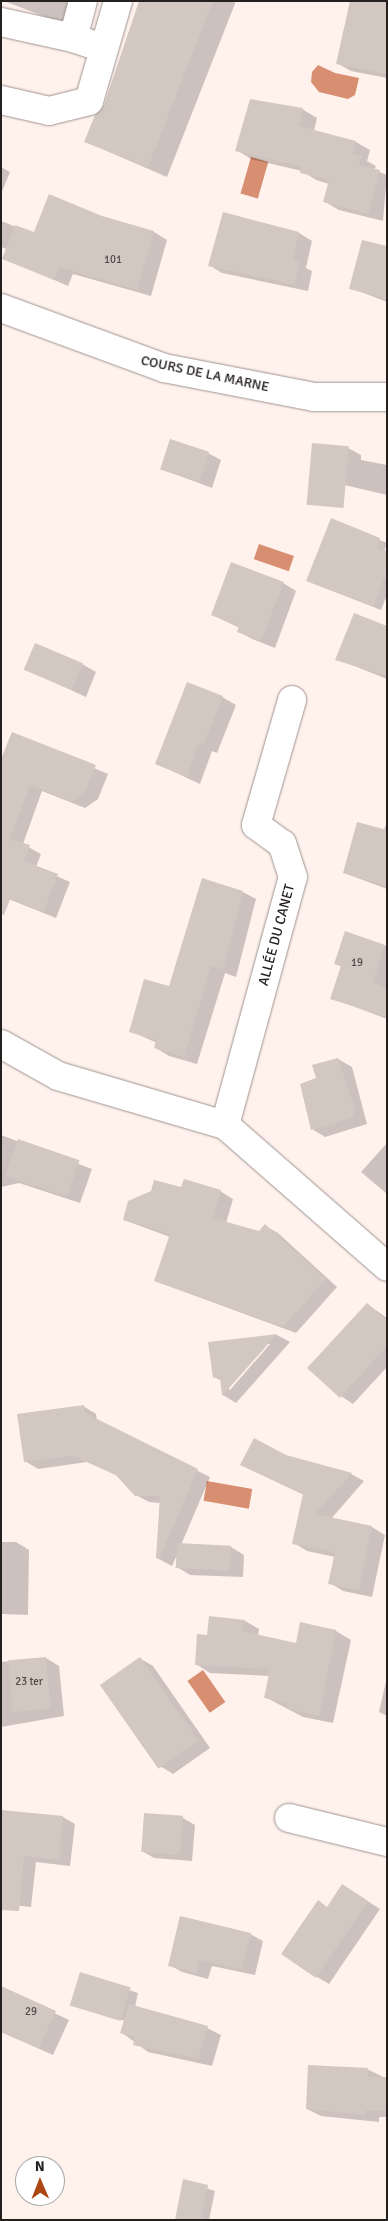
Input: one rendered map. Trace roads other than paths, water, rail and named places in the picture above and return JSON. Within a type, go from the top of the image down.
[{"type":"street","points":[[73,38],[83,1]]},
{"type":"street","points":[[1,100],[49,111],[89,101],[118,1]]},
{"type":"street","points":[[1,22],[73,38],[105,50]]},
{"type":"street","name":"COURS DE LA MARNE","points":[[1,308],[164,368],[314,397],[387,397]]},
{"type":"street","name":"ALLÉE DU CANET","points":[[225,1126],[292,877],[282,844],[256,825],[292,700]]},
{"type":"street","points":[[1,1044],[58,1076],[225,1126],[387,1267]]},
{"type":"street","points":[[289,1818],[387,1842]]}]
